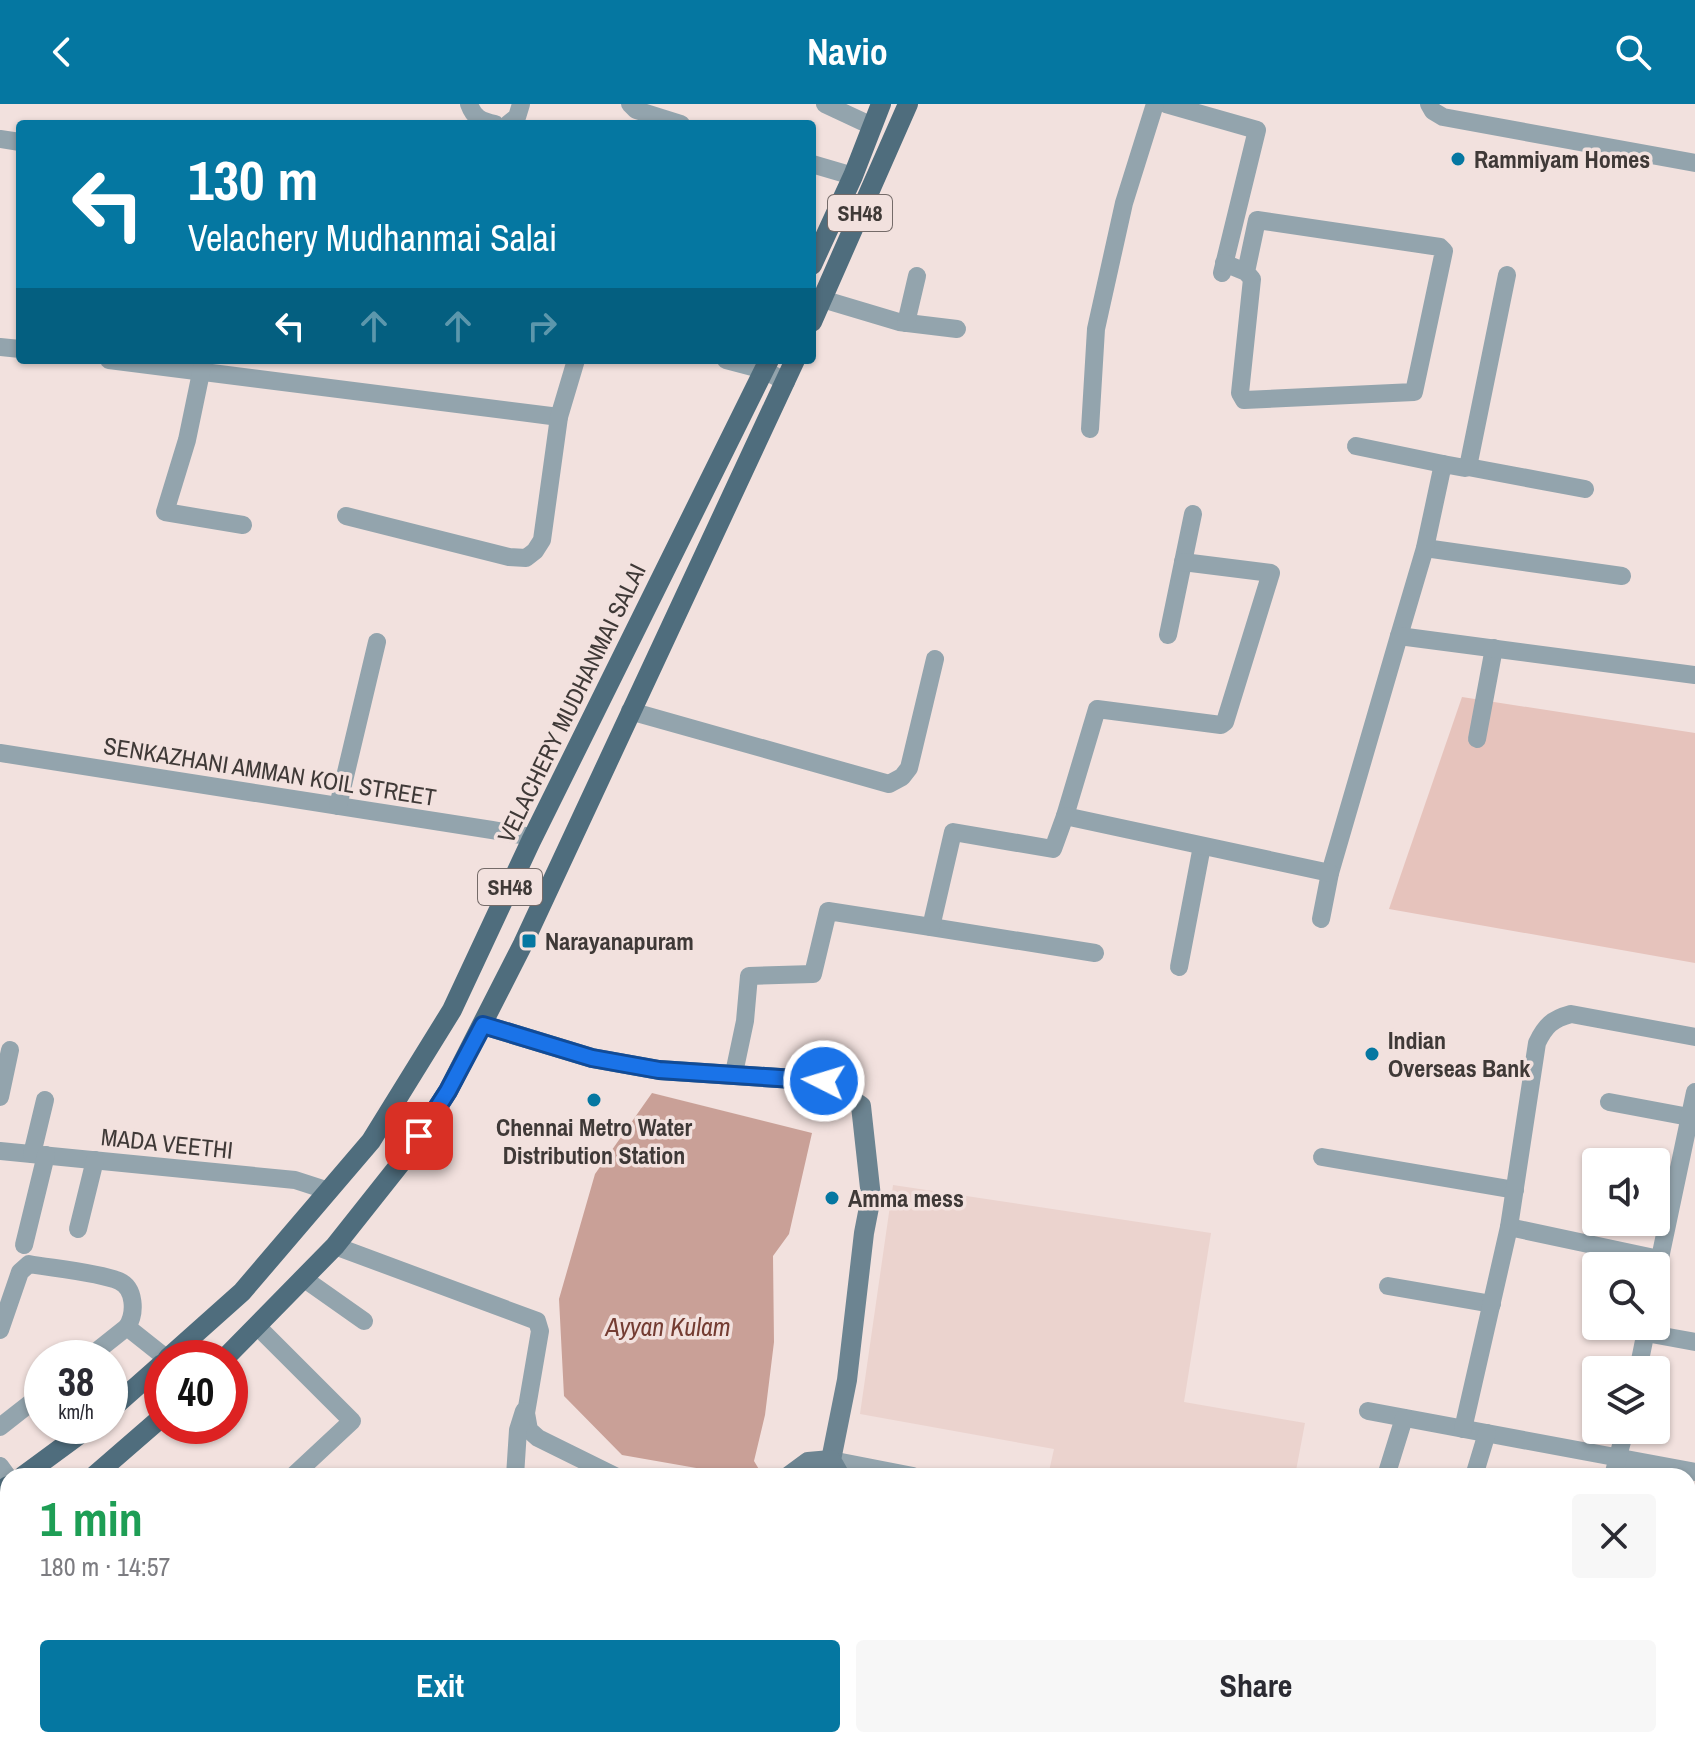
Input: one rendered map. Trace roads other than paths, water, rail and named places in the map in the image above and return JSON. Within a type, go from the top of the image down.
[{"type":"main road","name":"SH48","points":[[816,256],[853,176],[881,104]]},
{"type":"main road","name":"SH48","points":[[816,313],[908,104]]},
{"type":"main road","name":"SH48","points":[[244,1340],[335,1246],[404,1159],[448,1091],[579,826],[793,364]]},
{"type":"main road","name":"VELACHERY MUDHANMAI SALAI","points":[[187,1340],[242,1292],[371,1141],[452,1010],[531,841],[766,365]]},
{"type":"main road","points":[[128,1394],[144,1380]]},
{"type":"main road","points":[[103,1468],[144,1433]]},
{"type":"main road","points":[[34,1468],[67,1444]]},
{"type":"street","points":[[469,104],[472,113],[480,120]]},
{"type":"street","points":[[630,104],[636,110],[668,120]]},
{"type":"street","points":[[825,104],[872,126]]},
{"type":"street","points":[[1090,429],[1096,329],[1124,203],[1155,104]]},
{"type":"street","points":[[1166,104],[1257,130],[1223,268],[1246,272],[1252,279],[1240,393],[1244,400],[1414,392],[1444,251],[1440,247],[1257,220],[1246,272]]},
{"type":"street","points":[[1429,104],[1433,111],[1443,117],[1695,163]]},
{"type":"street","points":[[816,165],[853,176]]},
{"type":"street","points":[[1233,234],[1252,240]]},
{"type":"street","points":[[1468,467],[1507,275]]},
{"type":"street","points":[[906,323],[917,276]]},
{"type":"street","points":[[822,299],[906,323],[957,329]]},
{"type":"street","points":[[172,364],[559,417]]},
{"type":"street","points":[[346,516],[509,557],[526,558],[542,540],[559,417],[575,364]]},
{"type":"street","points":[[766,365],[786,382]]},
{"type":"street","points":[[203,366],[187,440],[165,512],[243,525]]},
{"type":"street","points":[[1356,446],[1585,489]]},
{"type":"street","points":[[1321,919],[1330,873],[1425,548],[1443,464]]},
{"type":"street","points":[[1168,635],[1193,514]]},
{"type":"street","points":[[1425,548],[1622,576]]},
{"type":"street","points":[[931,927],[953,832],[1053,849],[1097,709],[1221,725],[1225,722],[1271,573],[1183,562]]},
{"type":"street","points":[[1399,636],[1695,675]]},
{"type":"street","points":[[338,806],[377,642]]},
{"type":"street","points":[[1477,739],[1494,648]]},
{"type":"street","points":[[630,711],[889,784],[902,777],[909,768],[935,659]]},
{"type":"street","name":"SENKAZHANI AMMAN KOIL STREET","points":[[0,753],[526,836],[531,841]]},
{"type":"street","points":[[1065,816],[1330,873]]},
{"type":"street","points":[[1179,967],[1202,846]]},
{"type":"street","points":[[734,1073],[745,1021],[749,976],[813,974],[828,911],[1095,953]]},
{"type":"street","points":[[1463,1429],[1509,1227],[1537,1043],[1544,1029],[1555,1018],[1571,1014],[1695,1037]]},
{"type":"street","points":[[483,1025],[592,1058],[659,1070],[824,1081],[861,1106],[871,1197],[835,1468],[808,1462],[800,1468]]},
{"type":"street","points":[[0,1097],[10,1050]]},
{"type":"street","points":[[1662,1252],[1689,1142],[1689,1117],[1695,1092]]},
{"type":"street","points":[[24,1245],[45,1100]]},
{"type":"street","points":[[1609,1102],[1689,1117]]},
{"type":"street","name":"MADA VEETHI","points":[[0,1151],[295,1180],[329,1191]]},
{"type":"street","points":[[1322,1157],[1515,1190]]},
{"type":"street","points":[[78,1229],[95,1160]]},
{"type":"street","points":[[1509,1227],[1600,1252]]},
{"type":"street","points":[[335,1246],[537,1321],[540,1331],[527,1405],[529,1430],[538,1438],[599,1468]]},
{"type":"street","points":[[0,1330],[20,1272],[29,1264],[117,1280],[130,1293],[133,1313],[127,1327],[111,1340]]},
{"type":"street","points":[[303,1278],[364,1321]]},
{"type":"street","points":[[1388,1286],[1492,1304]]},
{"type":"street","points":[[127,1327],[144,1340]]},
{"type":"street","points":[[258,1327],[352,1421],[302,1468]]},
{"type":"street","points":[[1670,1335],[1695,1342]]},
{"type":"street","points":[[516,1468],[518,1430],[527,1405]]},
{"type":"street","points":[[0,1427],[24,1408]]},
{"type":"street","points":[[1368,1411],[1487,1433],[1616,1467],[1622,1444]]},
{"type":"street","points":[[1388,1468],[1404,1418]]},
{"type":"street","points":[[1476,1468],[1487,1433]]},
{"type":"water","name":"Ayyan Kulam","points":[[652,1093],[812,1133],[789,1234],[773,1256],[774,1342],[765,1415],[754,1461],[758,1468],[696,1468],[622,1455],[564,1396],[559,1299],[595,1174]]},
{"type":"place","name":"Rammiyam Homes","points":[[1458,159]]},
{"type":"place","name":"Narayanapuram","points":[[529,941]]},
{"type":"place","name":"Indian Overseas Bank","points":[[1372,1054]]},
{"type":"place","name":"Chennai Metro Water Distribution Station","points":[[594,1100]]},
{"type":"place","name":"Amma mess","points":[[832,1198]]}]
